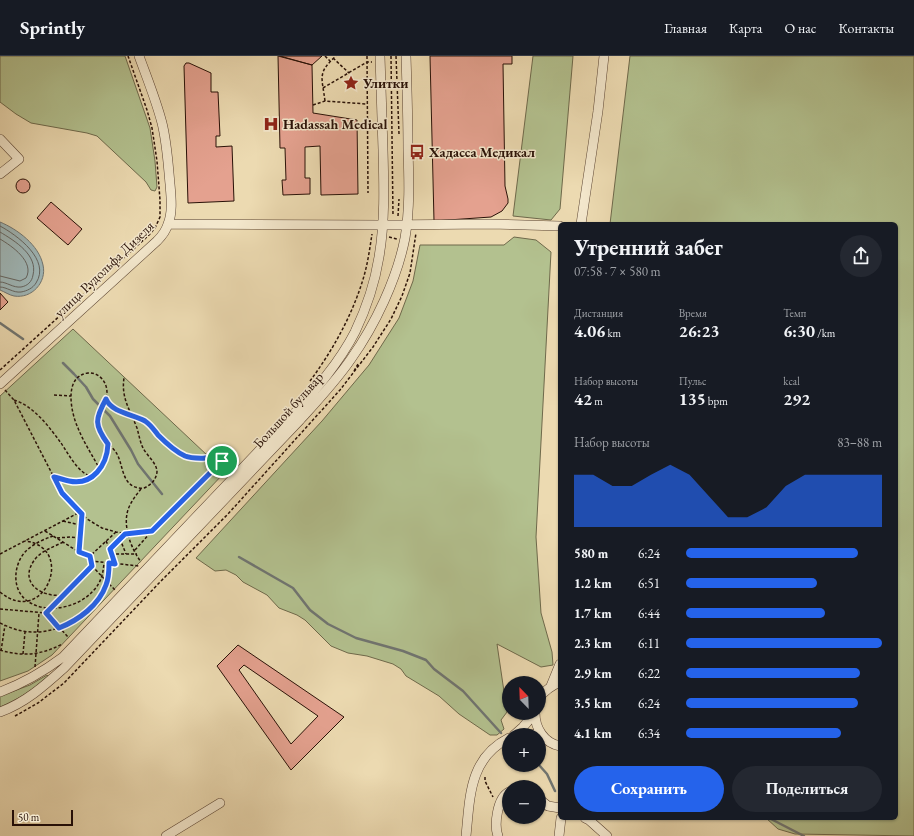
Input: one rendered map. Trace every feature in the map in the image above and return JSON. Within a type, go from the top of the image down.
[{"type":"street","name":"улица Рудольфа Дизеля","points":[[3,387],[157,241],[163,234],[168,224],[170,218],[171,197],[168,152],[159,112],[139,56]]},
{"type":"street","name":"Большой бульвар","points":[[0,692],[28,680],[44,671],[63,657],[288,421],[323,381],[344,351],[365,308],[379,258],[382,236],[376,228],[383,214],[384,187],[380,56]]},
{"type":"street","name":"Большой бульвар","points":[[0,712],[21,702],[38,691],[64,668],[300,420],[332,384],[351,359],[379,311],[390,287],[407,225],[403,214],[409,187],[406,56]]},
{"type":"street","points":[[581,222],[598,111],[604,56]]},
{"type":"street","points":[[0,139],[19,159],[0,174]]},
{"type":"street","points":[[168,224],[376,228],[407,225],[490,224],[558,226]]},
{"type":"street","points":[[551,686],[558,669]]},
{"type":"street","points":[[546,690],[558,683]]},
{"type":"street","points":[[522,728],[528,720]]},
{"type":"street","points":[[546,740],[558,745]]},
{"type":"street","points":[[466,836],[470,796],[477,768],[485,755],[491,749],[502,742]]},
{"type":"street","points":[[498,836],[496,818],[502,800]]},
{"type":"street","points":[[166,836],[220,803]]},
{"type":"street","points":[[546,804],[558,808]]},
{"type":"street","points":[[559,836],[561,820]]},
{"type":"street","points":[[589,820],[607,836]]},
{"type":"path","points":[[0,370],[149,235],[155,228],[160,217],[157,161],[152,128],[128,56]]},
{"type":"path","points":[[325,56],[330,61]]},
{"type":"path","points":[[325,101],[322,75],[325,66],[336,56]]},
{"type":"path","points":[[367,56],[368,193]]},
{"type":"path","points":[[324,88],[367,62],[372,62],[372,56]]},
{"type":"path","points":[[391,56],[393,214]]},
{"type":"path","points":[[396,56],[399,140]]},
{"type":"path","points":[[334,58],[349,72]]},
{"type":"path","points":[[0,374],[141,247],[157,230],[162,217],[160,160],[150,109],[138,76]]},
{"type":"path","points":[[313,105],[325,101],[367,104]]},
{"type":"path","points":[[383,214],[403,214],[400,194]]},
{"type":"path","points":[[12,717],[38,703],[64,683],[228,514],[340,390],[364,360],[391,319],[402,296],[410,273],[417,225]]},
{"type":"path","points":[[376,228],[382,236],[415,242]]},
{"type":"path","points":[[308,384],[328,355],[348,318],[364,275],[376,228]]},
{"type":"path","points":[[99,470],[77,427],[73,413],[71,396],[74,382],[81,375],[86,373],[92,373],[101,378],[105,382],[107,391],[106,399],[100,412],[97,426],[99,432],[108,444],[115,450],[125,479],[131,486],[141,489]]},
{"type":"path","points":[[124,378],[124,398],[137,428],[142,447],[154,464],[157,473],[152,483],[141,489],[129,505],[126,518],[127,534],[142,563]]},
{"type":"path","points":[[3,387],[14,400],[62,493],[87,519],[102,528],[116,532],[127,534],[152,531]]},
{"type":"path","points":[[54,395],[71,396]]},
{"type":"path","points":[[106,399],[113,407],[148,423],[179,453],[186,457],[217,459],[233,468],[230,471]]},
{"type":"path","points":[[14,400],[24,404],[34,412],[55,436],[82,472],[88,476],[92,476]]},
{"type":"path","points":[[54,477],[70,482],[81,481],[92,476],[105,462],[108,454],[108,444]]},
{"type":"path","points":[[135,550],[222,461]]},
{"type":"path","points":[[0,554],[81,513]]},
{"type":"path","points":[[79,552],[81,513]]},
{"type":"path","points":[[63,521],[81,526]]},
{"type":"path","points":[[44,531],[79,552],[90,556]]},
{"type":"path","points":[[90,556],[116,532]]},
{"type":"path","points":[[110,549],[127,534]]},
{"type":"path","points":[[53,536],[35,544],[26,551],[18,562],[15,580],[21,595],[27,600],[39,606],[51,608],[64,607],[86,597],[93,591],[102,576],[104,563]]},
{"type":"path","points":[[56,538],[70,536],[80,538]]},
{"type":"path","points":[[120,539],[126,554]]},
{"type":"path","points":[[0,592],[16,601],[27,600],[35,598],[42,593],[48,585],[52,573],[50,561],[44,551],[35,544],[25,541]]},
{"type":"path","points":[[106,541],[115,564]]},
{"type":"path","points":[[63,542],[44,551],[37,557],[32,563],[29,575],[33,586],[42,593],[55,596],[63,595]]},
{"type":"path","points":[[112,554],[137,554]]},
{"type":"path","points":[[90,556],[92,566],[116,590]]},
{"type":"path","points":[[91,561],[139,566]]},
{"type":"path","points":[[0,623],[16,630],[38,632],[59,628],[73,622],[90,608],[104,590],[107,582],[109,563]]},
{"type":"path","points":[[0,609],[46,613],[92,566]]},
{"type":"path","points":[[35,669],[40,613]]},
{"type":"path","points":[[46,613],[71,640]]},
{"type":"path","points":[[5,625],[1,651],[36,654],[52,650],[66,643]]},
{"type":"path","points":[[24,654],[25,632]]},
{"type":"path","points":[[485,775],[485,781],[492,797],[500,803]]},
{"type":"green space","points":[[0,56],[125,56],[150,128],[155,161],[157,187],[155,191],[151,190],[146,182],[97,136],[31,123],[0,102]]},
{"type":"green space","points":[[533,56],[573,56],[560,209],[551,220],[513,216]]},
{"type":"green space","points":[[630,56],[914,56],[914,836],[795,834],[778,829],[768,820],[898,820],[898,222],[610,222]]},
{"type":"green space","points":[[514,237],[536,240],[551,252],[536,537],[541,613],[552,652],[553,665],[541,667],[497,644],[502,678],[501,720],[504,728],[502,728],[502,731],[497,735],[490,735],[459,714],[439,696],[406,676],[401,669],[393,664],[367,656],[348,653],[331,646],[305,620],[279,608],[267,595],[243,582],[236,575],[226,570],[215,571],[196,558],[322,421],[369,365],[399,318],[413,281],[420,245],[504,245]]},
{"type":"green space","points":[[73,329],[225,472],[52,655],[28,671],[0,681],[0,396]]},
{"type":"green space","points":[[47,675],[48,676],[37,686],[0,707],[0,696],[30,685]]},
{"type":"water","points":[[0,222],[20,233],[32,244],[41,258],[44,271],[43,277],[37,288],[27,295],[14,296],[0,290]]},
{"type":"building","points":[[278,56],[312,65],[313,113],[357,120],[358,194],[321,195],[320,146],[305,147],[305,178],[310,178],[310,194],[283,195],[282,180],[286,180],[285,148],[280,148]]},
{"type":"building","points":[[280,56],[322,56],[312,65]]},
{"type":"building","points":[[430,56],[512,56],[512,64],[503,64],[505,186],[508,203],[502,211],[491,217],[434,221]]},
{"type":"building","points":[[186,63],[211,73],[211,92],[218,92],[220,136],[216,136],[216,147],[232,146],[234,201],[188,203],[184,66]]},
{"type":"building","points":[[23,179],[28,181],[30,186],[28,191],[23,193],[18,191],[16,186],[18,181]]},
{"type":"building","points":[[51,202],[82,229],[68,245],[37,218]]},
{"type":"building","points":[[0,293],[8,302],[0,310]]},
{"type":"building","points":[[238,645],[344,717],[291,770],[217,666]],"holes":[[[244,665],[318,716],[291,744],[239,670]]]},
{"type":"waterway","points":[[0,323],[23,339]]},
{"type":"waterway","points":[[63,363],[86,387],[93,399],[110,416],[138,464],[162,494]]},
{"type":"waterway","points":[[239,557],[293,588],[310,610],[328,624],[356,638],[403,651],[426,660],[434,669],[463,691],[501,733]]},
{"type":"waterway","points":[[545,772],[555,791]]},
{"type":"waterway","points":[[773,820],[804,836]]},
{"type":"place","name":"Улитки","points":[[351,83]]},
{"type":"place","name":"Hadassah Medical","points":[[271,124]]},
{"type":"place","name":"Хадасса Медикал","points":[[417,152]]},
{"type":"route","points":[[106,399],[113,407],[148,423],[179,453],[186,457],[217,459],[222,461],[152,531],[136,534],[125,534],[110,549],[115,564],[109,563],[109,575],[104,590],[95,603],[85,612],[73,622],[59,628],[46,613],[92,566],[90,556],[79,552],[82,514],[62,493],[54,477],[70,482],[81,481],[96,473],[105,462],[108,454],[108,444],[99,432],[97,426],[100,412],[106,399]]}]
